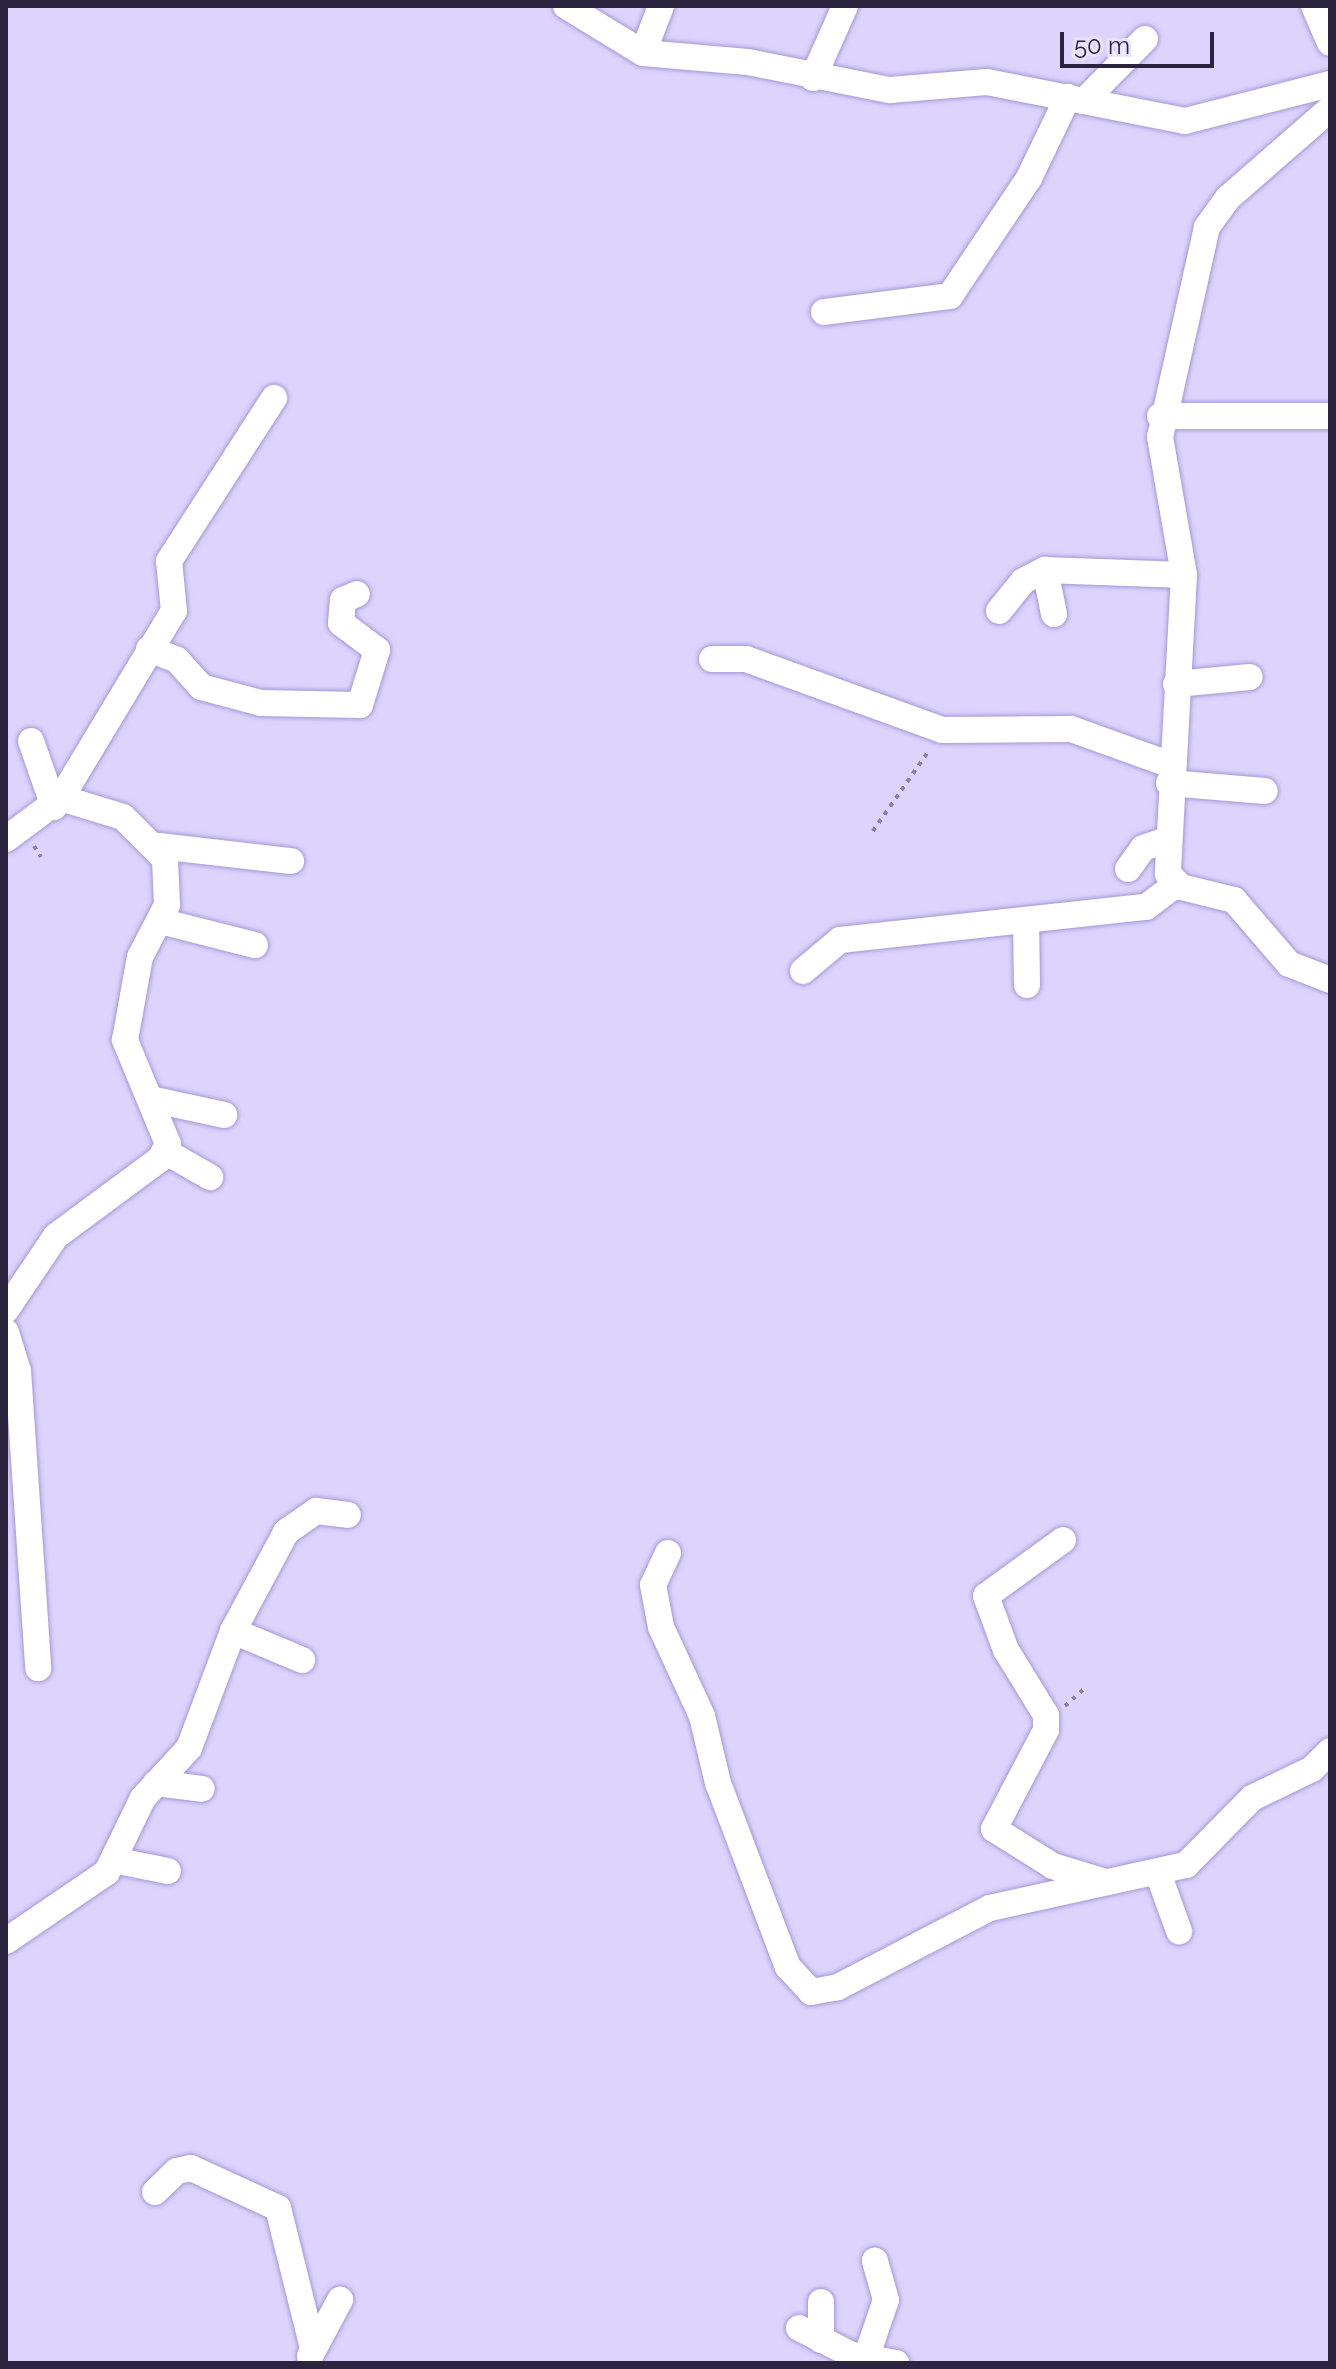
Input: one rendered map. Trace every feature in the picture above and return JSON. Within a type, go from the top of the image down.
[{"type":"street","points":[[566,6],[643,53],[748,62],[813,78],[890,90],[987,82],[1204,120],[1330,84]]},
{"type":"street","points":[[643,53],[661,6]]},
{"type":"street","points":[[813,78],[845,6]]},
{"type":"street","points":[[1314,6],[1330,43]]},
{"type":"street","points":[[824,312],[950,296],[1029,178],[1076,99],[1145,39]]},
{"type":"street","points":[[1328,977],[1289,964],[1234,900],[1177,884],[1168,874],[1166,840],[1184,575],[1160,416],[1207,227],[1228,198],[1330,109]]},
{"type":"street","points":[[6,839],[58,803],[177,601],[169,561],[274,398]]},
{"type":"street","points":[[1160,416],[1330,416]]},
{"type":"street","points":[[999,611],[1023,581],[1045,570],[1184,575]]},
{"type":"street","points":[[1045,570],[1054,614]]},
{"type":"street","points":[[149,649],[177,660],[201,687],[261,703],[360,705],[377,650],[341,623],[343,600],[357,594]]},
{"type":"street","points":[[712,659],[746,659],[942,730],[1071,729],[1170,774],[1265,791]]},
{"type":"street","points":[[1176,684],[1250,677]]},
{"type":"street","points":[[31,741],[58,803]]},
{"type":"street","points":[[58,803],[107,808],[159,846],[291,861]]},
{"type":"street","points":[[1128,869],[1143,848],[1166,840]]},
{"type":"street","points":[[6,1310],[56,1236],[166,1152],[168,1138],[125,1040],[134,976],[160,921],[169,879],[159,846]]},
{"type":"street","points":[[803,971],[840,940],[1146,907],[1177,884]]},
{"type":"street","points":[[1026,920],[1027,985]]},
{"type":"street","points":[[160,921],[255,945]]},
{"type":"street","points":[[150,1099],[224,1115]]},
{"type":"street","points":[[166,1152],[210,1177]]},
{"type":"street","points":[[6,1332],[20,1397],[38,1668]]},
{"type":"street","points":[[6,1941],[98,1881],[113,1860],[156,1783],[189,1748],[233,1631],[295,1521],[316,1511],[348,1515]]},
{"type":"street","points":[[1063,1540],[986,1596],[1006,1650],[1046,1715],[1046,1730],[994,1829],[1053,1866],[1109,1883]]},
{"type":"street","points":[[668,1553],[653,1585],[661,1627],[702,1716],[718,1783],[797,1985],[827,1992],[963,1918],[1109,1883],[1159,1876],[1205,1851],[1252,1798],[1291,1782],[1330,1751]]},
{"type":"street","points":[[233,1631],[302,1660]]},
{"type":"street","points":[[156,1783],[202,1789]]},
{"type":"street","points":[[113,1860],[168,1871]]},
{"type":"street","points":[[1159,1876],[1179,1931]]},
{"type":"street","points":[[155,2192],[177,2171],[191,2168],[278,2208],[310,2356]]},
{"type":"street","points":[[866,2358],[886,2300],[875,2261]]},
{"type":"street","points":[[310,2356],[340,2300]]},
{"type":"street","points":[[821,2302],[810,2334],[866,2358],[896,2363]]},
{"type":"path","points":[[873,831],[942,730]]}]
